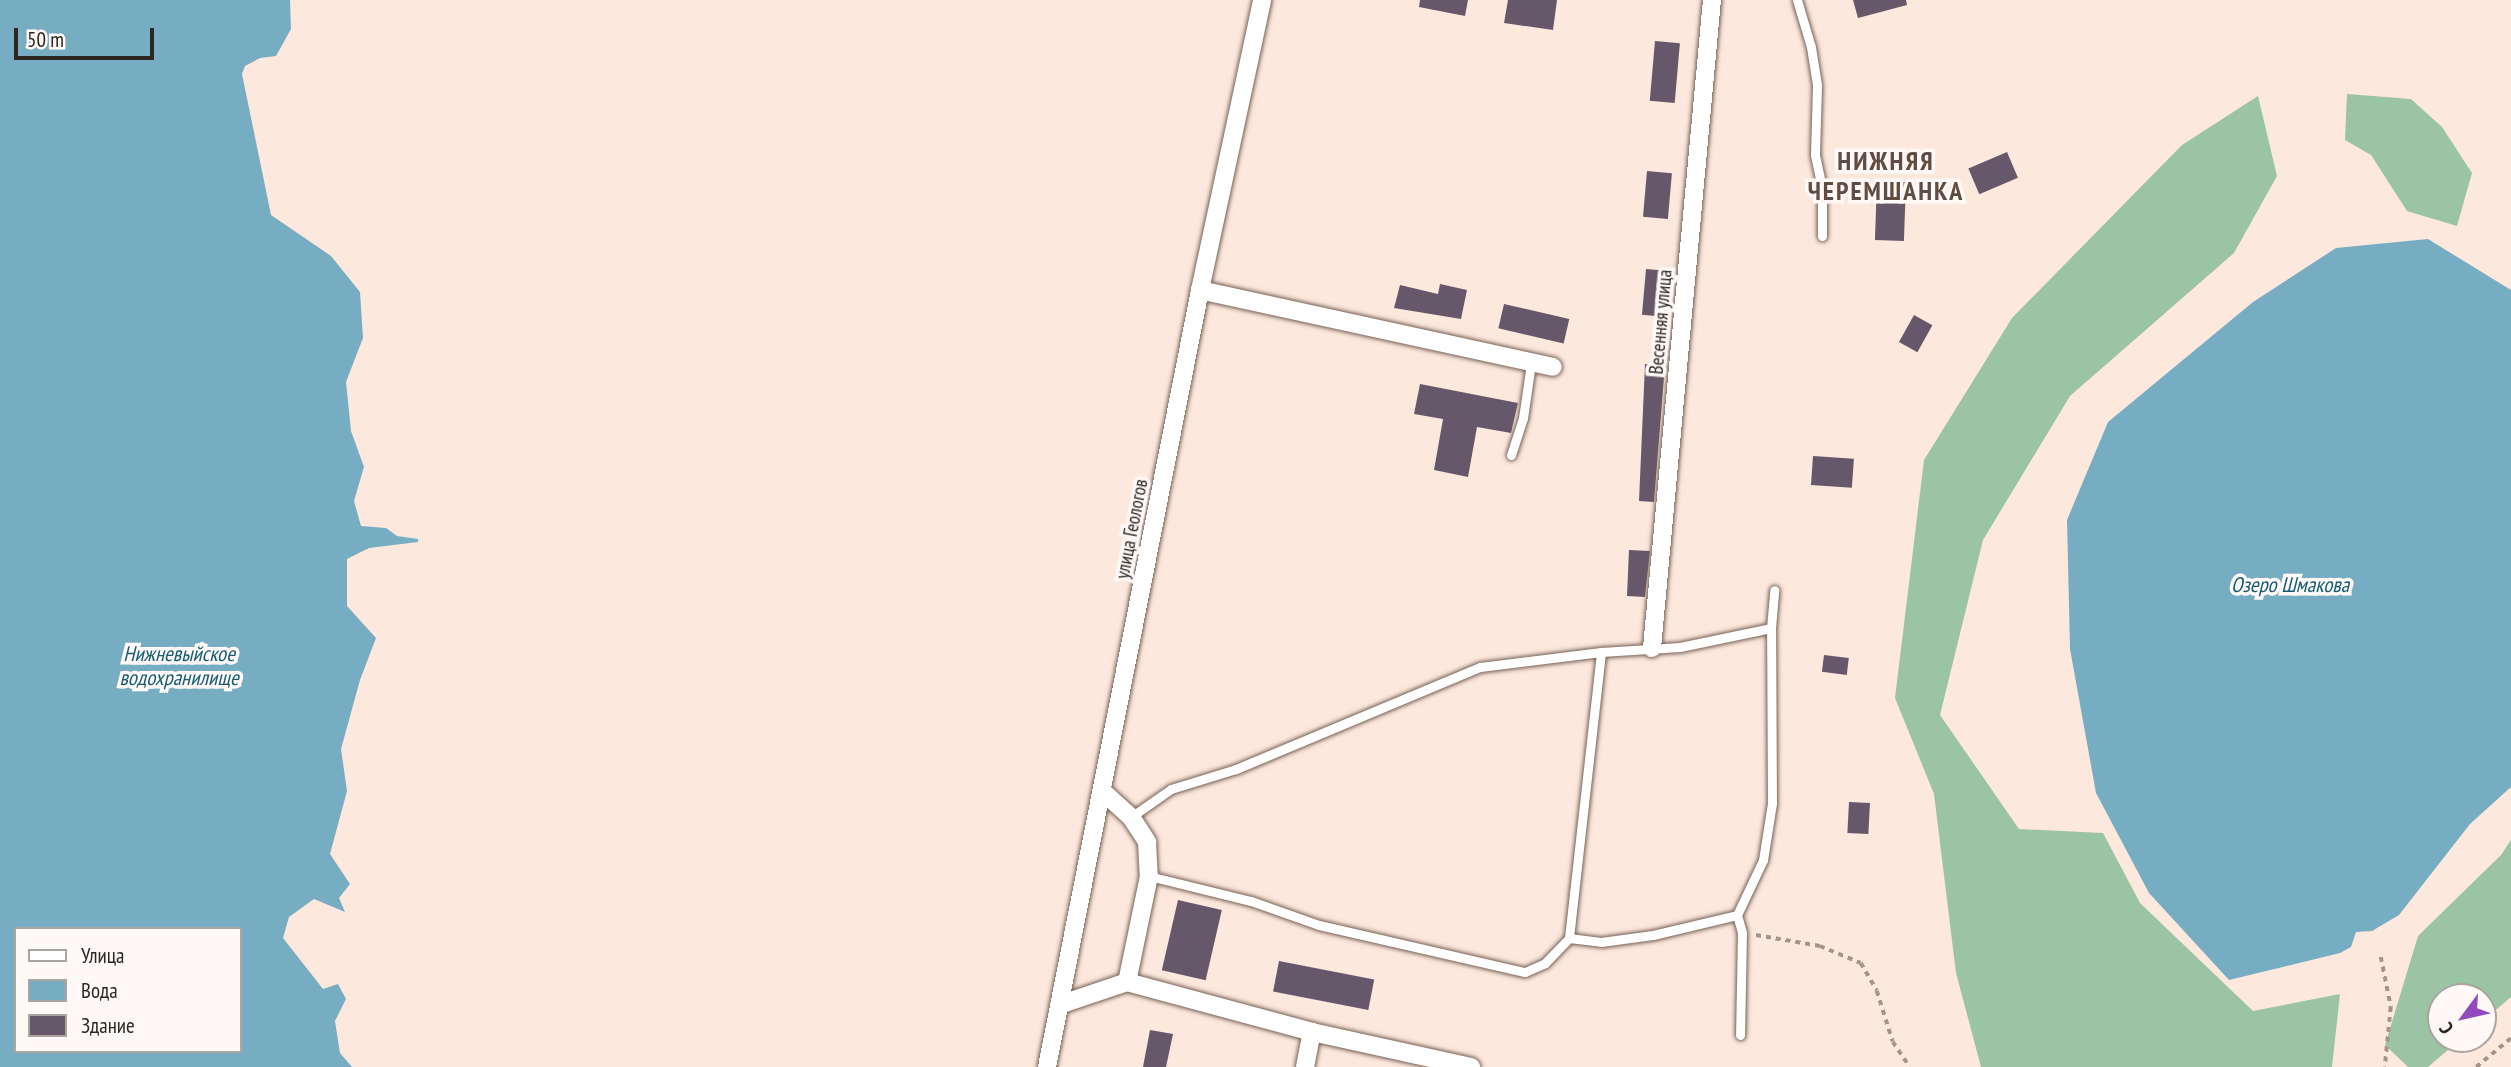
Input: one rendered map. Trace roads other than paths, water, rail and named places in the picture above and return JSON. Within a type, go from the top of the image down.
[{"type":"street","name":"улица Геологов","points":[[1046,1067],[1200,290],[1262,0]]},
{"type":"street","name":"Весенняя улица","points":[[1652,648],[1712,0]]},
{"type":"street","points":[[1200,290],[1553,367]]},
{"type":"street","points":[[1102,791],[1131,817],[1147,842],[1149,876],[1127,982]]},
{"type":"street","points":[[1059,1005],[1127,982],[1312,1032],[1471,1067]]},
{"type":"street","points":[[1305,1067],[1312,1032]]},
{"type":"lane","points":[[1797,0],[1811,47],[1817,86],[1815,155],[1822,189],[1822,236]]},
{"type":"lane","points":[[1511,455],[1523,418],[1531,362]]},
{"type":"lane","points":[[1740,1035],[1742,933],[1737,915],[1763,860],[1772,803],[1771,628],[1774,590]]},
{"type":"lane","points":[[1131,817],[1171,789],[1236,769],[1480,667],[1601,652],[1680,647],[1771,628]]},
{"type":"lane","points":[[1149,876],[1251,901],[1319,925],[1525,972],[1545,963],[1569,938],[1601,652]]},
{"type":"lane","points":[[1569,938],[1601,942],[1653,935],[1737,915]]},
{"type":"water","name":"Нижневыйское водохранилище","points":[[0,0],[290,0],[291,29],[276,56],[260,58],[245,66],[242,74],[271,215],[331,256],[360,292],[363,338],[346,382],[351,431],[364,467],[354,501],[361,526],[386,528],[397,536],[418,539],[418,542],[369,548],[347,559],[347,606],[376,638],[360,680],[341,749],[347,791],[330,854],[350,884],[339,898],[345,912],[314,899],[289,917],[283,938],[323,989],[338,984],[346,999],[335,1021],[340,1053],[352,1067],[0,1067]]},
{"type":"water","name":"Озеро Шмакова","points":[[2428,239],[2511,290],[2511,787],[2470,824],[2399,915],[2372,931],[2356,932],[2351,947],[2340,953],[2229,980],[2149,893],[2096,793],[2070,649],[2067,520],[2108,422],[2253,302],[2336,248]]},
{"type":"district","name":"НИЖНЯЯ ЧЕРЕМШАНКА","points":[[1886,176]]}]
